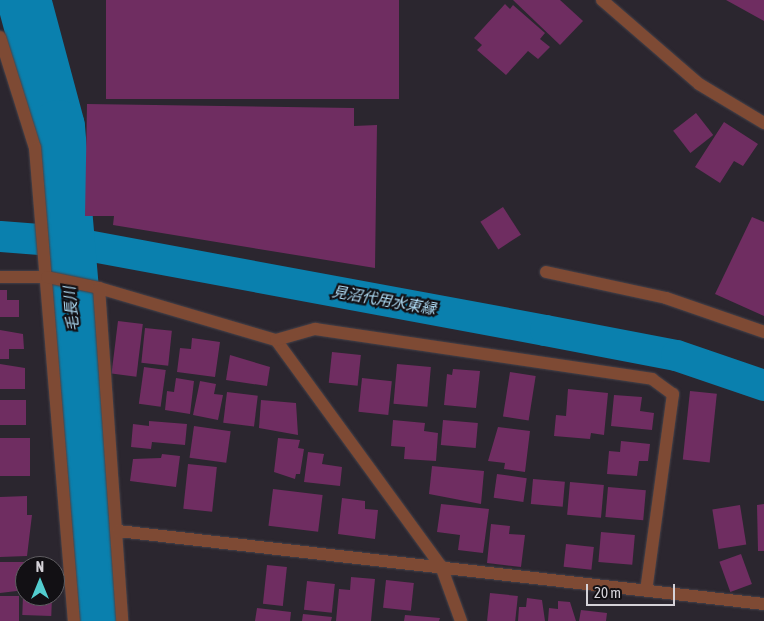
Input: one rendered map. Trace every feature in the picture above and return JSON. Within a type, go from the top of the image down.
[{"type":"street","points":[[602,0],[698,84],[764,122]]},
{"type":"street","points":[[0,36],[35,148],[74,621]]},
{"type":"street","points":[[546,272],[666,298],[764,332]]},
{"type":"street","points":[[0,277],[47,277],[99,288],[276,340],[315,329],[652,379],[673,394],[646,590]]},
{"type":"street","points":[[99,288],[118,531],[122,621]]},
{"type":"street","points":[[276,340],[441,566],[461,621]]},
{"type":"street","points":[[118,531],[764,604]]},
{"type":"building","points":[[106,0],[399,0],[399,99],[106,99]]},
{"type":"building","points":[[513,0],[560,0],[583,21],[560,45]]},
{"type":"building","points":[[726,0],[764,0],[764,21]]},
{"type":"building","points":[[505,4],[510,9],[513,5],[545,33],[540,39],[550,47],[538,59],[528,51],[506,75],[477,50],[482,45],[474,38]]},
{"type":"building","points":[[87,104],[354,108],[354,126],[377,125],[375,268],[113,225],[114,216],[85,216]]},
{"type":"building","points":[[696,113],[713,135],[690,153],[673,131]]},
{"type":"building","points":[[724,122],[758,144],[743,166],[734,161],[720,183],[695,167]]},
{"type":"building","points":[[503,207],[521,235],[498,249],[480,222]]},
{"type":"building","points":[[752,217],[764,222],[764,316],[715,294]]},
{"type":"building","points":[[0,290],[7,290],[7,300],[19,300],[19,317],[0,317]]},
{"type":"building","points":[[118,321],[143,324],[136,377],[112,374]]},
{"type":"building","points":[[145,328],[172,331],[168,366],[141,363]]},
{"type":"building","points":[[0,330],[23,334],[24,349],[9,349],[9,359],[0,359]]},
{"type":"building","points":[[192,338],[220,342],[215,377],[177,372],[180,348],[191,349]]},
{"type":"building","points":[[332,352],[361,355],[358,386],[329,383]]},
{"type":"building","points":[[230,355],[270,367],[267,386],[226,380]]},
{"type":"building","points":[[0,364],[25,368],[25,389],[0,389]]},
{"type":"building","points":[[397,364],[431,367],[427,407],[394,404]]},
{"type":"building","points":[[144,367],[166,370],[161,407],[139,404]]},
{"type":"building","points":[[453,369],[480,371],[476,408],[444,405],[447,374],[452,375]]},
{"type":"building","points":[[510,372],[536,376],[529,421],[503,416]]},
{"type":"building","points":[[176,378],[194,381],[190,414],[165,410],[167,391],[174,392]]},
{"type":"building","points":[[362,378],[392,381],[388,415],[358,412]]},
{"type":"building","points":[[200,381],[216,384],[214,394],[223,395],[218,420],[193,415]]},
{"type":"building","points":[[568,389],[608,393],[604,435],[591,433],[590,439],[554,436],[556,415],[566,416]]},
{"type":"building","points":[[690,391],[717,394],[710,462],[683,460]]},
{"type":"building","points":[[227,392],[258,396],[254,427],[223,423]]},
{"type":"building","points":[[614,395],[642,397],[640,411],[654,413],[652,430],[611,426]]},
{"type":"building","points":[[0,400],[26,400],[26,425],[0,425]]},
{"type":"building","points":[[261,400],[296,403],[298,435],[259,428]]},
{"type":"building","points":[[393,420],[425,423],[424,431],[438,433],[436,461],[404,459],[405,447],[391,446]]},
{"type":"building","points":[[443,420],[478,423],[476,448],[441,445]]},
{"type":"building","points":[[149,421],[187,424],[185,445],[152,442],[151,449],[131,447],[133,424],[149,426]]},
{"type":"building","points":[[194,426],[231,431],[226,463],[190,458]]},
{"type":"building","points":[[498,427],[530,431],[525,472],[504,469],[505,463],[488,461]]},
{"type":"building","points":[[0,438],[30,438],[30,476],[0,476]]},
{"type":"building","points":[[278,438],[300,440],[298,448],[304,449],[300,474],[296,474],[295,479],[274,472]]},
{"type":"building","points":[[621,441],[650,444],[648,461],[639,461],[637,476],[607,474],[609,451],[620,452]]},
{"type":"building","points":[[308,452],[324,454],[322,464],[342,467],[340,486],[304,482]]},
{"type":"building","points":[[162,454],[180,456],[176,487],[130,481],[133,459],[161,458]]},
{"type":"building","points":[[188,464],[217,467],[212,512],[183,509]]},
{"type":"building","points":[[432,466],[484,471],[481,504],[429,494]]},
{"type":"building","points":[[497,474],[527,478],[523,502],[494,498]]},
{"type":"building","points":[[533,479],[565,482],[563,507],[531,504]]},
{"type":"building","points":[[570,482],[604,485],[601,518],[567,515]]},
{"type":"building","points":[[608,487],[646,490],[643,520],[605,517]]},
{"type":"building","points":[[273,489],[323,495],[318,532],[268,526]]},
{"type":"building","points":[[27,496],[27,515],[32,515],[27,556],[0,557],[0,497]]},
{"type":"building","points":[[342,498],[365,501],[365,509],[378,510],[375,539],[338,534]]},
{"type":"building","points":[[441,504],[489,509],[483,553],[458,550],[460,535],[437,532]]},
{"type":"building","points":[[764,504],[764,551],[758,551],[757,505]]},
{"type":"building","points":[[740,505],[746,545],[719,549],[712,509]]},
{"type":"building","points":[[491,524],[510,526],[509,534],[525,535],[521,567],[487,563]]},
{"type":"building","points":[[601,532],[635,535],[632,565],[598,562]]},
{"type":"building","points":[[566,544],[594,547],[591,570],[564,567]]},
{"type":"building","points":[[741,554],[752,584],[730,592],[719,562]]},
{"type":"building","points":[[0,562],[15,562],[15,591],[0,593]]},
{"type":"building","points":[[267,565],[287,567],[283,606],[263,604]]},
{"type":"building","points":[[351,577],[375,579],[371,621],[336,621],[339,589],[350,590]]},
{"type":"building","points":[[386,580],[414,583],[411,611],[383,608]]},
{"type":"building","points":[[307,581],[335,584],[332,613],[304,610]]},
{"type":"building","points":[[490,593],[518,596],[515,621],[487,621]]},
{"type":"building","points":[[0,596],[15,596],[15,606],[19,606],[19,621],[0,621]]},
{"type":"building","points":[[527,598],[542,600],[545,621],[518,621],[519,607],[526,607]]},
{"type":"building","points":[[558,601],[570,602],[576,621],[548,621],[549,608],[558,609]]},
{"type":"building","points":[[23,606],[52,606],[51,616],[22,615]]},
{"type":"building","points":[[257,608],[291,612],[290,621],[255,621]]},
{"type":"building","points":[[581,610],[607,613],[606,621],[579,621]]},
{"type":"building","points":[[303,614],[332,617],[331,621],[302,621]]},
{"type":"building","points":[[405,615],[440,618],[439,621],[404,621]]},
{"type":"waterway","name":"毛長川","points":[[24,0],[58,127],[100,621]]},
{"type":"waterway","name":"見沼代用水東縁","points":[[0,236],[65,241],[676,355],[764,385]]}]
